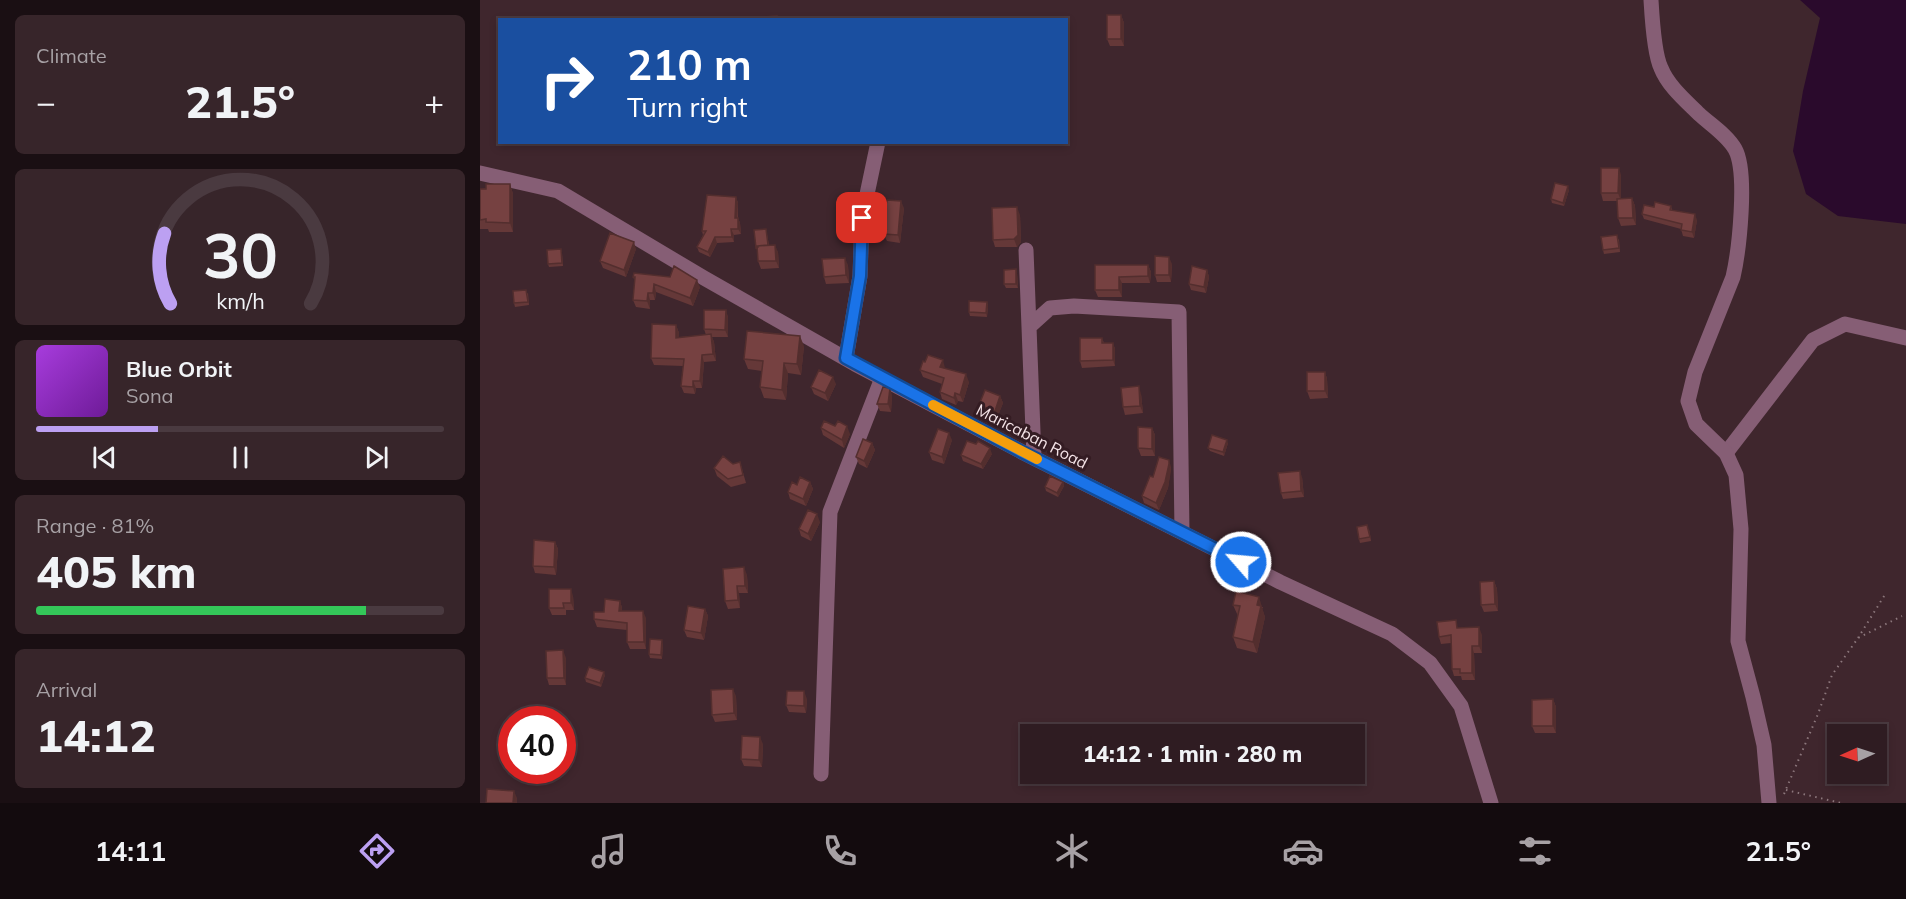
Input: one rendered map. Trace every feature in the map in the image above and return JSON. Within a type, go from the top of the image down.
[{"type":"street","points":[[1651,0],[1660,68],[1680,95],[1737,151],[1740,170],[1742,200],[1737,263],[1695,372],[1688,401],[1696,424],[1726,453],[1736,475],[1741,529],[1738,641],[1754,697],[1775,800]]},
{"type":"street","points":[[846,358],[860,276],[862,218],[878,144]]},
{"type":"street","name":"Maricaban Road","points":[[480,173],[558,191],[704,278],[882,378],[1034,458],[1392,634],[1430,663],[1461,706],[1491,803]]},
{"type":"street","points":[[1026,250],[1034,458]]},
{"type":"street","points":[[1029,327],[1050,308],[1074,306],[1179,312],[1182,532]]},
{"type":"street","points":[[1726,453],[1813,340],[1845,324],[1906,338]]},
{"type":"street","points":[[821,774],[830,512],[882,378]]},
{"type":"path","points":[[1775,800],[1786,790],[1832,675],[1886,593]]},
{"type":"path","points":[[1858,638],[1902,616]]},
{"type":"path","points":[[1786,790],[1841,803]]},
{"type":"shaded area","points":[[1800,0],[1906,0],[1906,224],[1838,216],[1806,194],[1793,151],[1803,91],[1820,18]]},
{"type":"building","points":[[1107,15],[1121,15],[1121,39],[1107,39]]},
{"type":"building","points":[[777,16],[777,18],[761,18]]},
{"type":"building","points":[[1601,168],[1619,168],[1618,193],[1601,193]]},
{"type":"building","points":[[1555,183],[1568,186],[1563,203],[1551,199]]},
{"type":"building","points":[[486,184],[510,184],[510,223],[480,220],[480,189],[486,189]]},
{"type":"building","points":[[707,195],[736,197],[735,218],[738,218],[738,229],[731,229],[732,237],[715,237],[708,252],[697,247],[706,231],[702,231]]},
{"type":"building","points":[[1632,198],[1633,218],[1618,218],[1617,199]]},
{"type":"building","points":[[887,200],[901,201],[898,235],[884,234],[886,230],[868,231],[869,211],[885,210]]},
{"type":"building","points":[[1655,202],[1671,206],[1670,210],[1695,214],[1692,232],[1681,230],[1682,224],[1642,214],[1644,205],[1654,207]]},
{"type":"building","points":[[1017,207],[1018,235],[1014,239],[993,240],[992,208]]},
{"type":"building","points":[[766,229],[768,245],[756,248],[754,230]]},
{"type":"building","points":[[610,233],[634,242],[624,270],[600,261]]},
{"type":"building","points":[[1617,235],[1619,248],[1603,250],[1601,237]]},
{"type":"building","points":[[775,245],[776,261],[758,261],[757,246]]},
{"type":"building","points":[[561,249],[562,263],[548,264],[547,250]]},
{"type":"building","points":[[1155,256],[1169,257],[1169,275],[1155,275]]},
{"type":"building","points":[[845,258],[846,275],[824,277],[822,259]]},
{"type":"building","points":[[1095,265],[1148,265],[1148,276],[1119,277],[1119,290],[1095,290]]},
{"type":"building","points":[[674,266],[697,280],[690,298],[654,284],[653,293],[648,293],[647,301],[633,300],[634,273],[670,277]]},
{"type":"building","points":[[1192,266],[1207,270],[1204,287],[1189,284]]},
{"type":"building","points":[[1016,269],[1016,284],[1004,284],[1004,270]]},
{"type":"building","points":[[526,290],[528,302],[514,303],[513,291]]},
{"type":"building","points":[[969,301],[987,302],[986,313],[969,312]]},
{"type":"building","points":[[704,310],[726,310],[725,330],[704,329]]},
{"type":"building","points":[[652,324],[676,325],[676,338],[711,334],[713,354],[702,355],[700,381],[693,381],[693,387],[681,386],[684,359],[651,358]]},
{"type":"building","points":[[747,331],[800,336],[797,364],[784,363],[782,390],[760,387],[763,361],[744,359]]},
{"type":"building","points":[[1080,338],[1102,338],[1102,343],[1113,343],[1113,360],[1080,361]]},
{"type":"building","points":[[928,355],[943,360],[940,367],[966,374],[960,395],[955,393],[954,398],[940,392],[944,378],[920,370]]},
{"type":"building","points":[[819,370],[833,377],[825,393],[811,387]]},
{"type":"building","points":[[1307,372],[1325,372],[1325,391],[1307,391]]},
{"type":"building","points":[[1139,386],[1140,406],[1123,407],[1121,388]]},
{"type":"building","points":[[883,387],[890,388],[888,404],[877,404]]},
{"type":"building","points":[[985,390],[1000,396],[995,411],[979,405]]},
{"type":"building","points":[[824,421],[835,426],[838,421],[847,426],[842,440],[821,428]]},
{"type":"building","points":[[1138,427],[1152,428],[1152,449],[1138,448]]},
{"type":"building","points":[[938,429],[949,433],[942,457],[929,452]]},
{"type":"building","points":[[1212,435],[1227,440],[1223,452],[1208,448]]},
{"type":"building","points":[[863,439],[872,443],[864,461],[856,457]]},
{"type":"building","points":[[967,441],[976,444],[978,441],[990,448],[981,464],[961,455]]},
{"type":"building","points":[[723,456],[733,464],[740,462],[743,475],[728,479],[714,468]]},
{"type":"building","points":[[1159,457],[1169,460],[1169,464],[1165,482],[1156,503],[1142,496],[1150,476],[1153,477]]},
{"type":"building","points":[[1300,471],[1301,491],[1281,493],[1278,473]]},
{"type":"building","points":[[1050,476],[1063,482],[1057,493],[1045,487]]},
{"type":"building","points":[[800,477],[810,482],[803,499],[788,492],[792,482],[797,485]]},
{"type":"building","points":[[808,510],[817,514],[808,534],[799,529]]},
{"type":"building","points":[[1367,525],[1370,537],[1359,539],[1357,527]]},
{"type":"building","points":[[534,540],[555,542],[554,567],[533,566]]},
{"type":"building","points":[[744,567],[745,586],[737,586],[738,600],[725,601],[723,569]]},
{"type":"building","points":[[1494,581],[1495,604],[1481,605],[1480,582]]},
{"type":"building","points":[[549,589],[571,589],[571,603],[563,603],[564,608],[549,608]]},
{"type":"building","points":[[1236,591],[1259,597],[1257,605],[1261,606],[1253,642],[1233,637],[1240,606],[1233,605]]},
{"type":"building","points":[[605,599],[620,601],[619,611],[643,611],[644,642],[627,642],[627,623],[594,619],[594,612],[604,612]]},
{"type":"building","points":[[688,606],[705,609],[701,633],[684,630]]},
{"type":"building","points":[[1456,620],[1457,628],[1479,627],[1479,646],[1472,646],[1472,673],[1460,673],[1460,669],[1452,669],[1451,635],[1439,637],[1437,622]]},
{"type":"building","points":[[650,639],[662,640],[661,655],[649,654]]},
{"type":"building","points":[[563,650],[564,678],[547,678],[546,651]]},
{"type":"building","points":[[589,667],[604,672],[600,683],[585,678]]},
{"type":"building","points":[[733,689],[734,713],[712,715],[711,690]]},
{"type":"building","points":[[787,691],[804,691],[804,706],[786,705]]},
{"type":"building","points":[[1553,699],[1553,726],[1532,726],[1532,700]]},
{"type":"building","points":[[742,736],[760,737],[759,760],[741,759]]},
{"type":"building","points":[[487,789],[514,791],[513,803],[486,803]]},
{"type":"slow traffic","points":[[933,405],[1037,459]]},
{"type":"route","points":[[862,218],[860,276],[846,358],[1022,452],[1241,562]]}]
